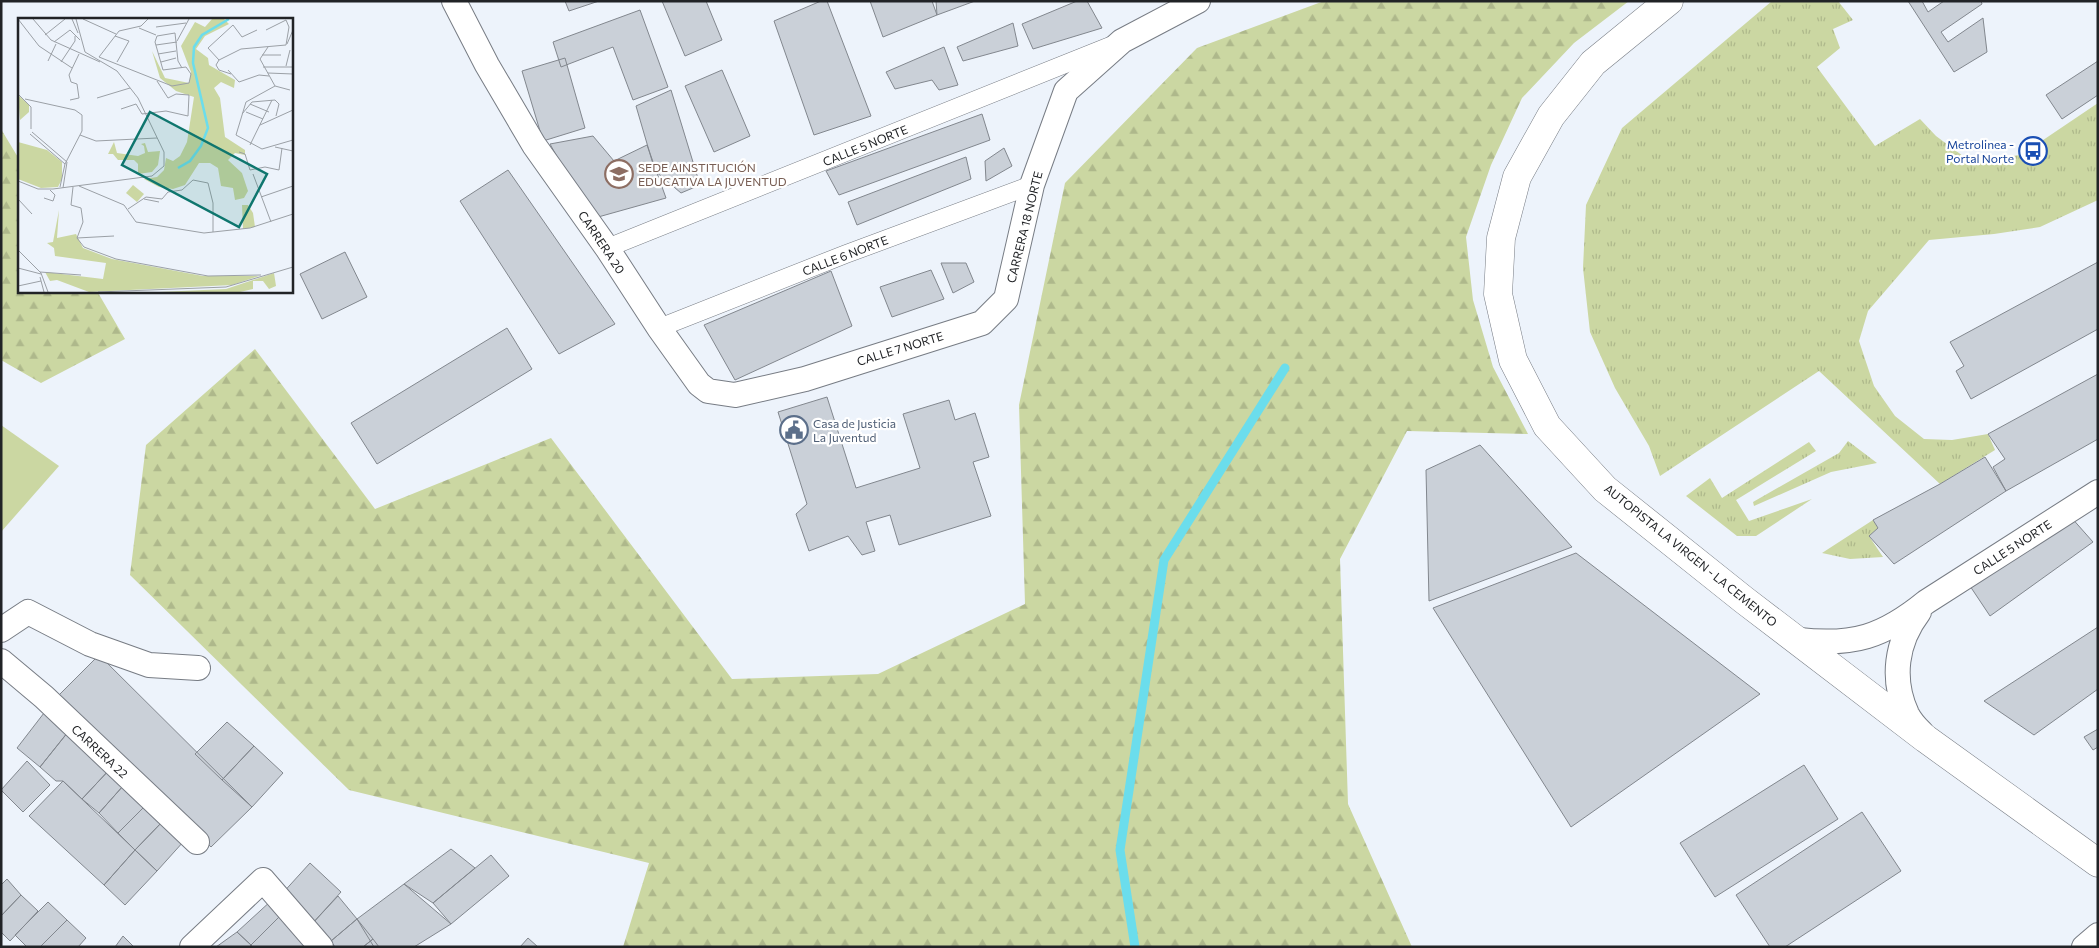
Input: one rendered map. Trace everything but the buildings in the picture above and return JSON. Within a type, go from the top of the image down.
[{"type":"main road","name":"AUTOPISTA LA VIRGEN - LA CEMENTO","points":[[1669,1],[1594,63],[1551,116],[1517,177],[1502,238],[1498,294],[1513,360],[1546,426],[1605,488],[1744,600],[1799,640],[1926,739],[2098,863]]},
{"type":"street","name":"CARRERA 20","points":[[454,1],[487,65],[534,145],[608,248],[659,328],[698,384],[708,391],[735,395],[805,379]]},
{"type":"street","name":"CARRERA 18 NORTE","points":[[992,314],[1006,300],[1032,185],[1066,90],[1122,41],[1198,1]]},
{"type":"street","name":"CALLE 5 NORTE","points":[[608,248],[1122,41]]},
{"type":"street","name":"CALLE 6 NORTE","points":[[659,328],[846,254],[1032,185]]},
{"type":"street","name":"CALLE 7 NORTE","points":[[805,379],[982,323],[992,314]]},
{"type":"street","name":"CALLE 5 NORTE","points":[[1799,640],[1826,643],[1853,640],[1880,633],[1904,620],[1926,602],[2098,492]]},
{"type":"street","name":"CALLE 5 NORTE","points":[[1926,602],[1908,627],[1898,656],[1898,686],[1908,715],[1926,739]]},
{"type":"street","points":[[1,630],[28,612],[90,644],[150,665],[198,668]]},
{"type":"street","name":"CARRERA 22","points":[[1,661],[44,697],[197,842]]},
{"type":"street","points":[[192,947],[263,880],[321,947]]},
{"type":"street","points":[[2084,947],[2098,935]]},
{"type":"green space","points":[[1324,1],[1629,1],[1574,43],[1522,98],[1491,165],[1466,237],[1473,300],[1493,367],[1528,434],[1407,431],[1340,559],[1348,804],[1412,947],[623,947],[649,863],[349,790],[130,575],[146,445],[255,349],[375,509],[551,438],[732,679],[878,674],[1025,604],[1019,405],[1065,183],[1197,48]]},
{"type":"green space","points":[[1772,1],[1838,1],[1853,20],[1833,29],[1840,48],[1817,67],[1875,146],[1920,119],[1936,136],[1963,156],[1996,158],[2021,155],[2098,103],[2098,200],[2040,227],[1994,234],[1929,240],[1868,311],[1859,341],[1874,386],[1895,416],[1924,439],[1952,440],[1988,434],[1995,450],[1940,484],[1819,371],[1660,476],[1649,446],[1615,388],[1590,332],[1583,268],[1586,205],[1622,128]]},
{"type":"green space","points":[[1,129],[18,157],[18,292],[98,292],[125,339],[41,383],[1,360]]},
{"type":"green space","points":[[1,425],[59,466],[1,532]]},
{"type":"green space","points":[[1848,441],[1877,463],[1831,472],[1754,506],[1753,502],[1839,453]]},
{"type":"green space","points":[[1809,442],[1816,451],[1736,500],[1749,521],[1812,499],[1756,536],[1737,536],[1686,496],[1710,478],[1722,498]]},
{"type":"green space","points":[[1873,520],[1878,528],[1869,536],[1883,557],[1850,559],[1822,553]]},
{"type":"waterway","points":[[1135,947],[1120,850],[1164,560],[1285,368]]},
{"type":"place","name":"Metrolinea - Portal Norte","points":[[2033,151]]},
{"type":"place","name":"SEDE AINSTITUCIÓN EDUCATIVA LA JUVENTUD","points":[[619,174]]},
{"type":"place","name":"Casa de Justicia La Juventud","points":[[794,430]]}]
